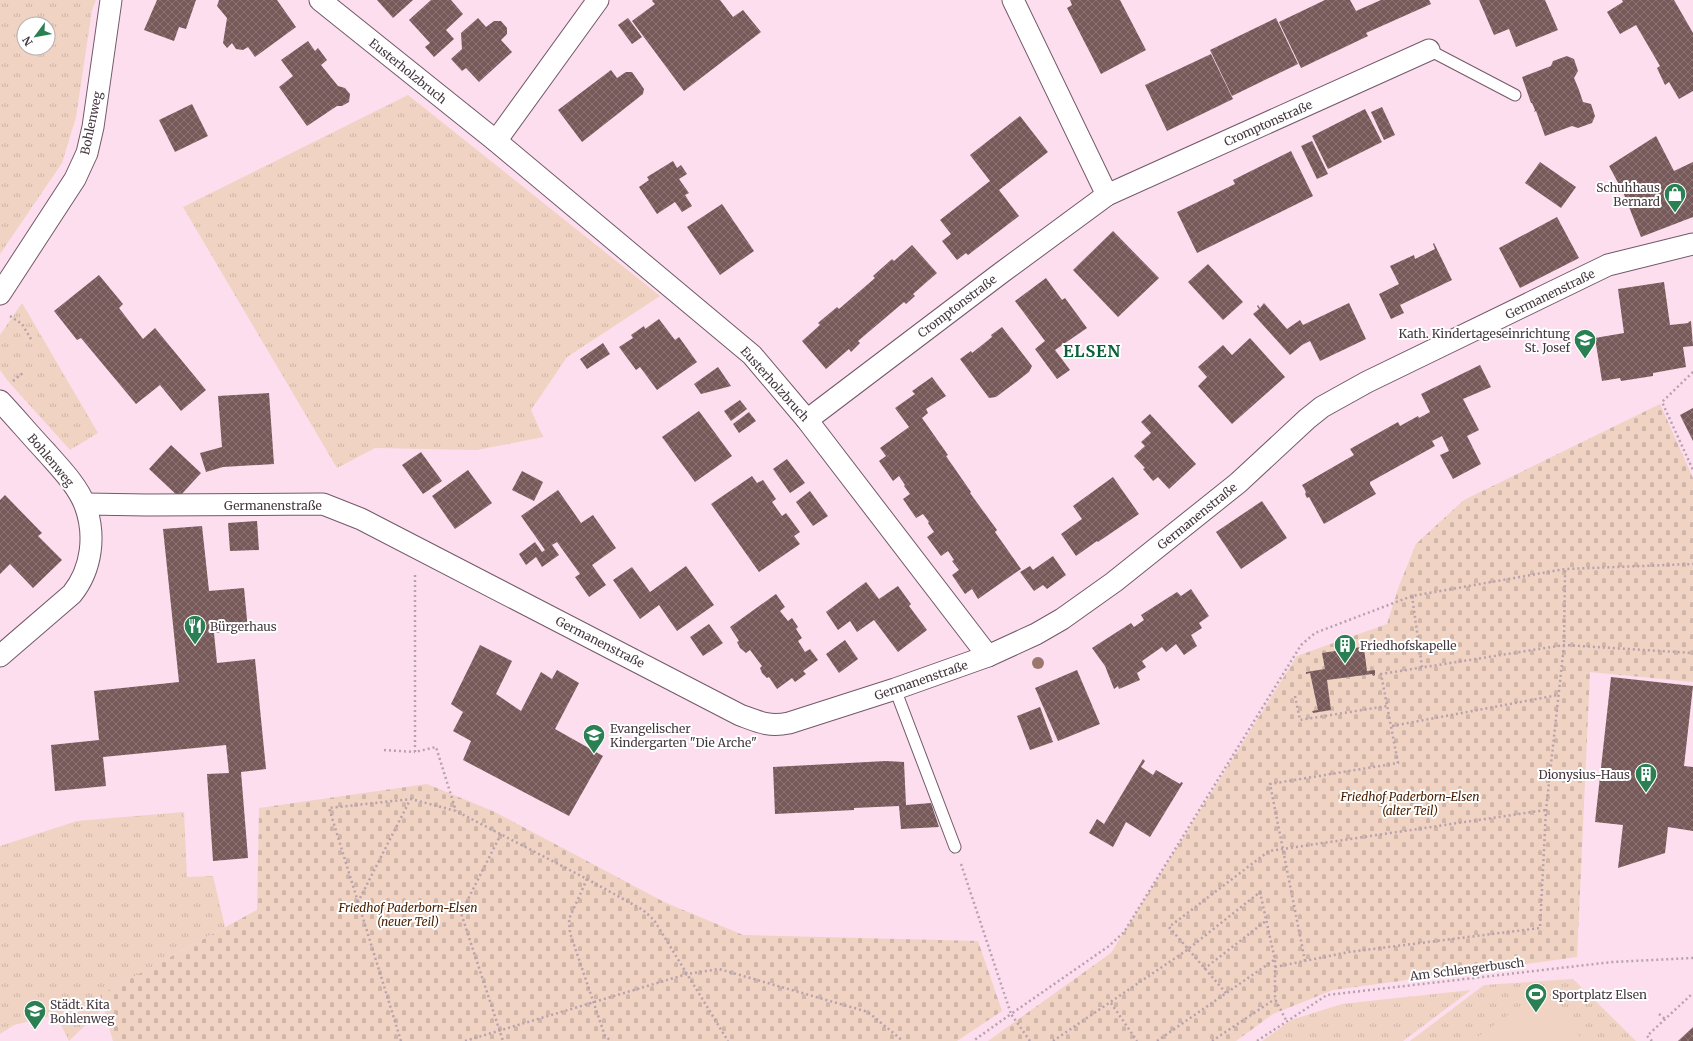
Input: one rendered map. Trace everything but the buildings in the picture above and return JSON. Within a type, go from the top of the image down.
[{"type":"street","name":"Bohlenweg","points":[[3,304],[75,179],[87,153],[93,127],[111,0]]},
{"type":"street","name":"Eusterholzbruch","points":[[320,0],[496,141],[752,355],[807,420],[988,656]]},
{"type":"street","points":[[496,141],[598,0]]},
{"type":"street","points":[[1013,0],[1107,195]]},
{"type":"street","name":"Cromptonstraße","points":[[807,420],[1107,195],[1429,50]]},
{"type":"street","name":"Germanenstraße","points":[[85,504],[323,504],[361,519],[415,546],[740,715],[775,726],[789,723],[895,689],[1008,648],[1062,619],[1114,582],[1238,483],[1322,407],[1367,382],[1608,265],[1693,244]]},
{"type":"street","name":"Bohlenweg","points":[[0,401],[71,480],[85,504],[91,526],[91,548],[86,571],[81,583],[72,594],[0,656]]},
{"type":"lane","points":[[1429,50],[1514,95]]},
{"type":"lane","points":[[895,689],[955,847]]},
{"type":"path","points":[[3,304],[22,324],[31,339]]},
{"type":"path","points":[[1693,372],[1662,402],[1693,470]]},
{"type":"path","points":[[415,546],[415,752]]},
{"type":"path","points":[[973,1041],[1109,946],[1124,932],[1301,645],[1315,633],[1412,596],[1564,569],[1693,564]]},
{"type":"path","points":[[1275,967],[1349,952],[1540,928],[1546,810],[1564,645],[1564,569]]},
{"type":"path","points":[[1412,596],[1422,668]]},
{"type":"path","points":[[1304,961],[1270,784],[1398,762],[1381,674],[1564,645],[1693,653]]},
{"type":"path","points":[[1392,726],[1558,695]]},
{"type":"path","points":[[1295,696],[1300,720],[1387,706]]},
{"type":"path","points":[[384,750],[415,752],[436,747],[456,811]]},
{"type":"path","points":[[358,902],[411,799]]},
{"type":"path","points":[[401,1041],[329,808],[411,799],[456,811],[643,910],[654,920],[728,1041]]},
{"type":"path","points":[[1226,993],[1187,950],[1169,927],[1269,851],[1546,810]]},
{"type":"path","points":[[501,834],[461,913],[503,1041]]},
{"type":"path","points":[[955,847],[1011,1014],[1030,1041]]},
{"type":"path","points":[[587,879],[569,919],[570,933],[604,1036],[611,1041]]},
{"type":"path","points":[[1053,1041],[1187,950],[1260,892],[1267,920],[1275,967],[1275,999],[1286,1020]]},
{"type":"path","points":[[1204,969],[1267,920]]},
{"type":"path","name":"Am Schlengerbusch","points":[[1257,1041],[1286,1020],[1327,995],[1612,962],[1693,958]]},
{"type":"path","points":[[1157,1041],[1274,960]]},
{"type":"path","points":[[465,1041],[592,1001],[687,974],[719,969],[868,1012],[903,1041]]},
{"type":"path","points":[[1652,1041],[1647,1036],[1693,993]]},
{"type":"path","points":[[1212,1041],[1275,999]]},
{"type":"path","points":[[1111,1003],[1137,1041]]},
{"type":"path","points":[[1659,1014],[1665,1019]]},
{"type":"green space","points":[[0,0],[96,0],[92,10],[76,117],[62,163],[0,254]]},
{"type":"green space","points":[[408,95],[660,296],[567,357],[531,410],[543,437],[477,450],[375,448],[337,468],[183,207]]},
{"type":"green space","points":[[22,303],[98,433],[70,450],[7,380],[0,370],[0,335]]},
{"type":"green space","name":"Friedhof Paderborn-Elsen (alter Teil)","points":[[1660,404],[1693,478],[1693,682],[1590,672],[1577,957],[1333,990],[1273,1014],[1236,1041],[988,1041],[1111,953],[1297,656],[1387,624],[1399,586],[1416,544],[1464,500]]},
{"type":"green space","name":"Friedhof Paderborn-Elsen (neuer Teil)","points":[[427,784],[495,812],[664,902],[743,935],[978,941],[1002,1011],[957,1041],[113,1041],[100,995],[257,910],[259,808]]},
{"type":"green space","points":[[184,812],[187,877],[213,876],[225,927],[99,996],[61,1023],[54,1015],[14,1025],[0,1034],[0,846],[77,821]]},
{"type":"green space","points":[[1573,979],[1636,1041],[1410,1041],[1484,985]]},
{"type":"green space","name":"Sportplatz Elsen","points":[[1545,988],[1583,1041],[1472,1041]]},
{"type":"green space","points":[[1471,990],[1403,1041],[1262,1041],[1291,1020],[1342,1004]]},
{"type":"green space","points":[[98,997],[103,1008],[69,1041],[61,1025]]},
{"type":"place","name":"Schuhhaus Bernard","points":[[1675,214]]},
{"type":"place","name":"Kath. Kindertageseinrichtung St. Josef","points":[[1585,360]]},
{"type":"place","name":"Bürgerhaus","points":[[195,646]]},
{"type":"place","name":"Friedhofskapelle","points":[[1345,664]]},
{"type":"place","name":"Evangelischer Kindergarten \"Die Arche\"","points":[[594,754]]},
{"type":"place","name":"Dionysius-Haus","points":[[1646,794]]},
{"type":"place","name":"Sportplatz Elsen","points":[[1536,1014]]},
{"type":"place","name":"Städt. Kita Bohlenweg","points":[[35,1030]]},
{"type":"district","name":"ELSEN","points":[[1092,351]]}]
